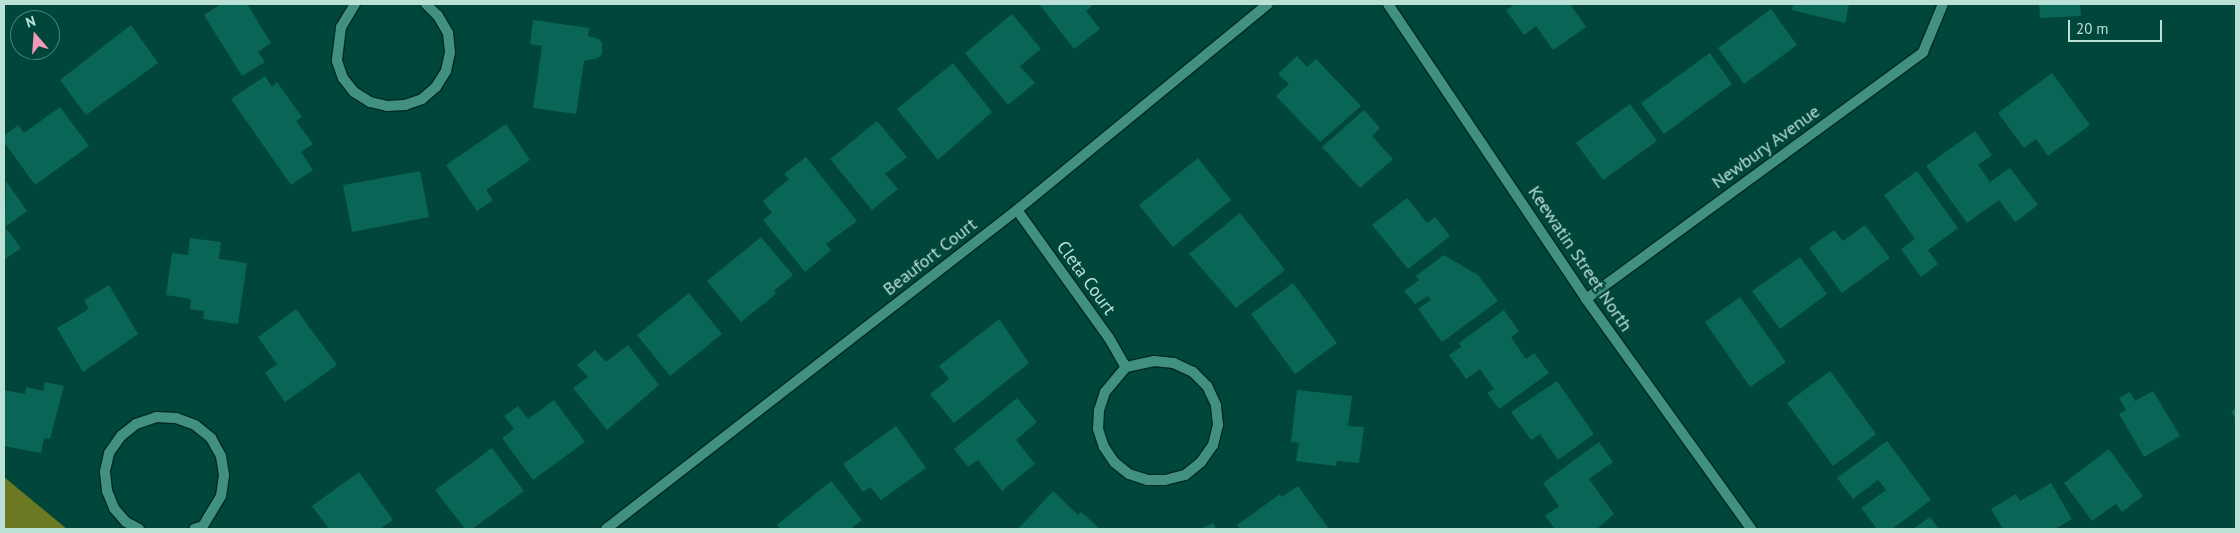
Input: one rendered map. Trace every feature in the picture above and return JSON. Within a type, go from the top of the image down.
[{"type":"street","points":[[356,4],[340,27],[337,60],[344,78],[354,92],[370,102],[387,106],[405,106],[422,99],[436,87],[446,71],[450,52],[448,33],[438,16],[426,4]]},
{"type":"street","name":"Beaufort Court","points":[[606,529],[1017,210],[1268,4]]},
{"type":"street","name":"Keewatin Street North","points":[[1388,4],[1586,299],[1751,529]]},
{"type":"street","name":"Newbury Avenue","points":[[1586,299],[1923,52],[1943,4]]},
{"type":"street","name":"Cleta Court","points":[[1017,210],[1109,338],[1126,367]]},
{"type":"street","points":[[1154,361],[1174,363],[1193,372],[1207,386],[1216,405],[1218,425],[1213,445],[1202,462],[1185,475],[1165,480],[1146,480],[1129,474],[1114,462],[1104,446],[1098,428],[1099,410],[1105,392],[1126,367],[1154,361]]},
{"type":"street","points":[[139,529],[126,522],[114,508],[106,491],[105,471],[109,453],[121,436],[136,424],[156,417],[176,418],[195,425],[210,438],[221,456],[224,476],[221,496],[201,528]]},
{"type":"green space","points":[[4,477],[67,529],[4,529]]},
{"type":"building","points":[[221,4],[247,4],[271,43],[258,52],[265,62],[242,76],[204,15]]},
{"type":"building","points":[[1039,4],[1094,4],[1086,11],[1100,29],[1074,49]]},
{"type":"building","points":[[1515,4],[1570,4],[1586,27],[1553,50],[1536,26],[1524,35],[1506,10]]},
{"type":"building","points":[[1793,4],[1849,4],[1845,23],[1792,10]]},
{"type":"building","points":[[2039,4],[2080,4],[2081,16],[2040,18]]},
{"type":"building","points":[[1771,9],[1797,45],[1744,84],[1718,48]]},
{"type":"building","points":[[1012,14],[1041,49],[1020,66],[1035,83],[1008,105],[965,53]]},
{"type":"building","points":[[533,20],[589,28],[588,36],[599,39],[602,43],[602,54],[598,58],[584,61],[576,114],[533,108],[542,46],[530,44]]},
{"type":"building","points":[[131,25],[158,63],[86,115],[60,80]]},
{"type":"building","points":[[1710,53],[1732,84],[1664,134],[1641,103]]},
{"type":"building","points":[[1297,56],[1307,67],[1316,59],[1361,106],[1320,142],[1276,96],[1289,84],[1278,74]]},
{"type":"building","points":[[953,63],[992,112],[938,160],[897,109]]},
{"type":"building","points":[[2052,73],[2090,125],[2048,156],[2036,139],[2024,148],[1998,113]]},
{"type":"building","points":[[265,76],[272,87],[277,82],[302,117],[296,121],[313,144],[301,152],[313,170],[291,185],[231,99]]},
{"type":"building","points":[[1630,104],[1657,141],[1603,180],[1576,143]]},
{"type":"building","points":[[60,107],[89,146],[35,185],[4,142],[4,136],[18,125],[24,133]]},
{"type":"building","points":[[1364,110],[1380,128],[1372,136],[1393,159],[1360,188],[1322,147]]},
{"type":"building","points":[[877,121],[907,157],[885,174],[898,189],[872,210],[830,159]]},
{"type":"building","points":[[506,124],[530,160],[486,190],[493,200],[477,211],[446,165]]},
{"type":"building","points":[[1975,131],[1992,155],[1978,165],[1990,182],[2010,168],[2038,205],[2015,222],[1999,200],[1967,223],[1926,166]]},
{"type":"building","points":[[806,157],[857,221],[826,244],[831,250],[805,272],[763,220],[772,213],[763,201],[789,179],[784,174]]},
{"type":"building","points":[[1198,158],[1231,200],[1173,247],[1139,205]]},
{"type":"building","points":[[420,171],[429,217],[352,232],[343,185]]},
{"type":"building","points":[[1917,171],[1958,228],[1928,250],[1938,264],[1921,277],[1901,249],[1915,239],[1884,195]]},
{"type":"building","points":[[6,181],[27,211],[5,227],[21,248],[4,260]]},
{"type":"building","points":[[1407,198],[1427,223],[1435,217],[1450,236],[1408,269],[1372,225]]},
{"type":"building","points":[[1240,213],[1285,270],[1236,308],[1189,254]]},
{"type":"building","points":[[1865,225],[1890,258],[1842,293],[1809,248],[1834,230],[1843,241]]},
{"type":"building","points":[[761,237],[793,275],[774,291],[776,294],[741,322],[707,281]]},
{"type":"building","points":[[190,238],[221,242],[219,259],[247,263],[238,324],[203,319],[204,311],[190,309],[191,299],[166,295],[172,253],[188,255]]},
{"type":"building","points":[[1444,255],[1478,275],[1498,301],[1442,342],[1418,309],[1431,300],[1428,296],[1415,304],[1404,291],[1419,280],[1416,276]]},
{"type":"building","points":[[1800,257],[1827,294],[1780,329],[1752,291]]},
{"type":"building","points":[[1293,283],[1337,343],[1295,374],[1251,314]]},
{"type":"building","points":[[109,285],[138,334],[83,372],[57,328],[89,309],[84,300]]},
{"type":"building","points":[[689,293],[722,334],[670,376],[637,335]]},
{"type":"building","points":[[1740,297],[1786,362],[1750,387],[1705,322]]},
{"type":"building","points":[[296,309],[337,365],[285,402],[265,373],[277,364],[258,337]]},
{"type":"building","points":[[1504,310],[1519,331],[1511,337],[1526,359],[1534,353],[1549,373],[1499,409],[1487,393],[1494,389],[1480,369],[1466,379],[1449,355],[1461,347],[1459,343]]},
{"type":"building","points":[[999,319],[1029,363],[954,423],[930,394],[949,379],[939,366]]},
{"type":"building","points":[[628,345],[659,385],[607,430],[573,388],[588,377],[577,365],[595,350],[606,362]]},
{"type":"building","points":[[1830,371],[1876,434],[1833,466],[1787,403]]},
{"type":"building","points":[[1557,381],[1594,434],[1558,460],[1540,434],[1531,440],[1511,412]]},
{"type":"building","points":[[45,382],[64,386],[50,439],[44,438],[41,453],[4,446],[4,390],[25,394],[26,387],[43,391]]},
{"type":"building","points":[[1297,390],[1352,396],[1348,426],[1364,427],[1359,463],[1337,461],[1336,466],[1296,461],[1299,443],[1291,442]]},
{"type":"building","points":[[2153,391],[2180,436],[2144,457],[2119,414],[2126,410],[2119,398],[2130,392],[2135,401]]},
{"type":"building","points":[[1017,398],[1037,422],[1016,440],[1035,464],[1002,491],[978,460],[968,467],[954,449]]},
{"type":"building","points":[[554,400],[585,442],[533,480],[502,438],[514,429],[504,416],[518,406],[528,419]]},
{"type":"building","points":[[2236,408],[2236,420],[2231,411]]},
{"type":"building","points":[[896,426],[926,468],[881,500],[870,487],[863,492],[843,464]]},
{"type":"building","points":[[1887,441],[1931,500],[1892,529],[1877,529],[1861,508],[1886,490],[1878,480],[1853,499],[1837,478]]},
{"type":"building","points":[[1599,442],[1613,462],[1589,479],[1614,514],[1597,529],[1555,529],[1545,516],[1559,506],[1543,483]]},
{"type":"building","points":[[492,448],[524,491],[472,529],[465,529],[435,490]]},
{"type":"building","points":[[2109,449],[2143,496],[2122,512],[2116,504],[2092,521],[2064,483]]},
{"type":"building","points":[[359,472],[393,520],[380,529],[329,529],[312,506]]},
{"type":"building","points":[[831,481],[862,520],[850,529],[781,529],[777,525]]},
{"type":"building","points":[[2051,483],[2072,519],[2055,529],[2003,529],[1991,509],[2016,494],[2020,501]]},
{"type":"building","points":[[1298,486],[1329,529],[1240,529],[1237,525],[1280,494],[1282,497]]},
{"type":"building","points":[[1053,491],[1078,515],[1081,512],[1100,529],[1018,529]]},
{"type":"building","points":[[1930,517],[1939,529],[1913,529]]},
{"type":"building","points":[[1213,523],[1216,529],[1200,529]]}]
